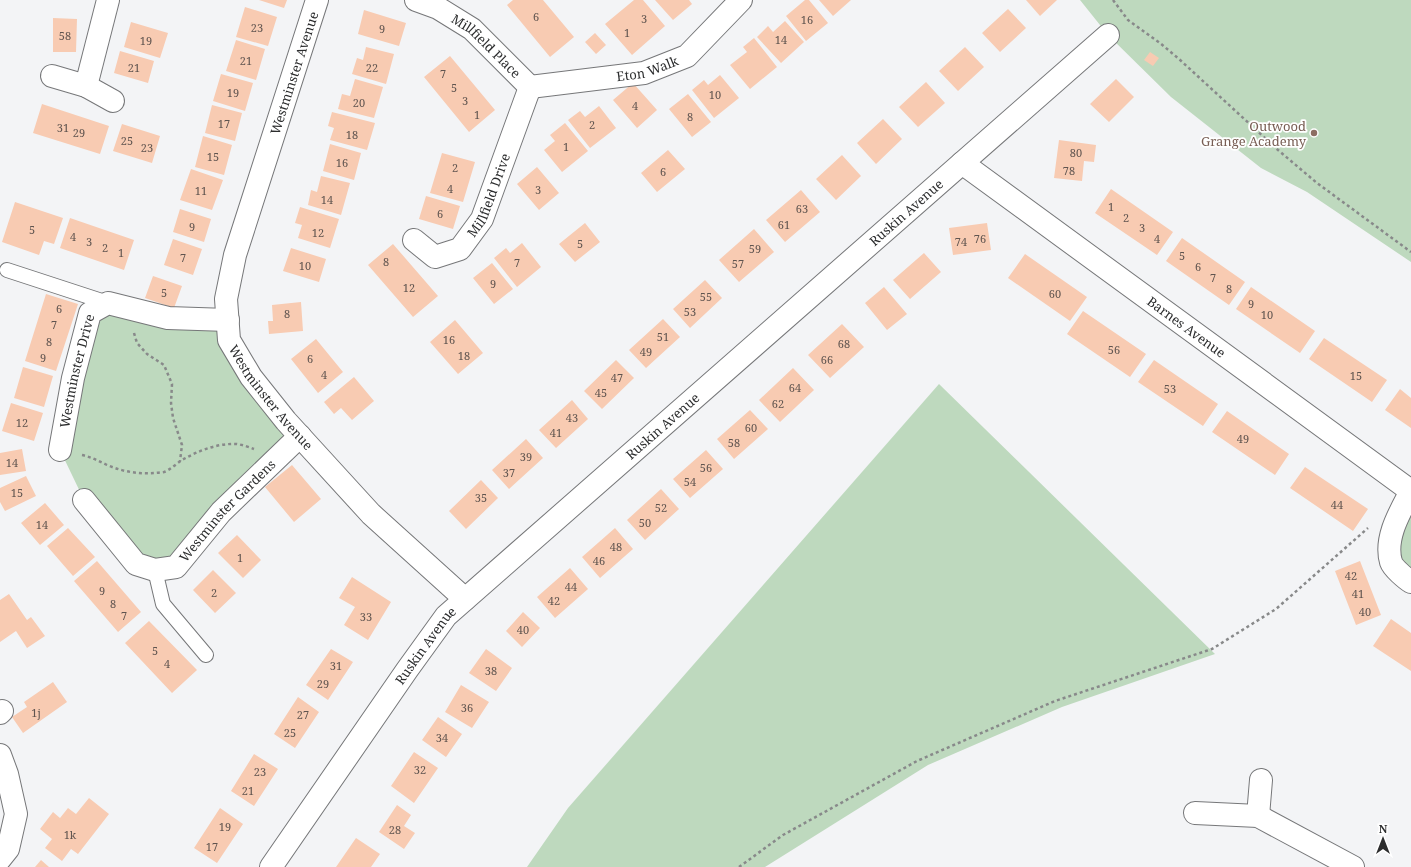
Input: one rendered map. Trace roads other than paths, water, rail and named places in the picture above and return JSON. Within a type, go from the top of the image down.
[{"type":"street","points":[[86,86],[108,0]]},
{"type":"street","name":"Westminster Avenue","points":[[317,0],[235,255],[226,299],[229,340],[251,377],[300,436],[371,514],[465,599]]},
{"type":"street","name":"Millfield Place","points":[[416,0],[439,4],[472,29],[530,87]]},
{"type":"street","name":"Eton Walk","points":[[530,87],[644,73],[687,56],[741,0]]},
{"type":"street","name":"Ruskin Avenue","points":[[271,867],[446,616],[1108,35]]},
{"type":"street","points":[[52,76],[86,86],[113,101]]},
{"type":"street","name":"Millfield Drive","points":[[414,240],[435,257],[460,249],[482,219],[530,87]]},
{"type":"street","name":"Barnes Avenue","points":[[962,163],[1411,491],[1396,520],[1390,545],[1391,564],[1411,582]]},
{"type":"street","name":"Westminster Drive","points":[[60,450],[73,378],[90,313],[108,303],[168,318],[228,320]]},
{"type":"street","name":"Westminster Gardens","points":[[84,500],[136,564],[155,570],[176,567],[221,512],[300,436]]},
{"type":"street","points":[[0,755],[7,774],[16,814],[8,849],[0,859]]},
{"type":"street","points":[[1258,816],[1262,780]]},
{"type":"street","points":[[1195,813],[1258,816],[1353,867]]},
{"type":"lane","points":[[7,270],[108,303]]},
{"type":"lane","points":[[155,570],[163,604],[206,655]]},
{"type":"place","name":"Outwood Grange Academy","points":[[1314,133]]}]
